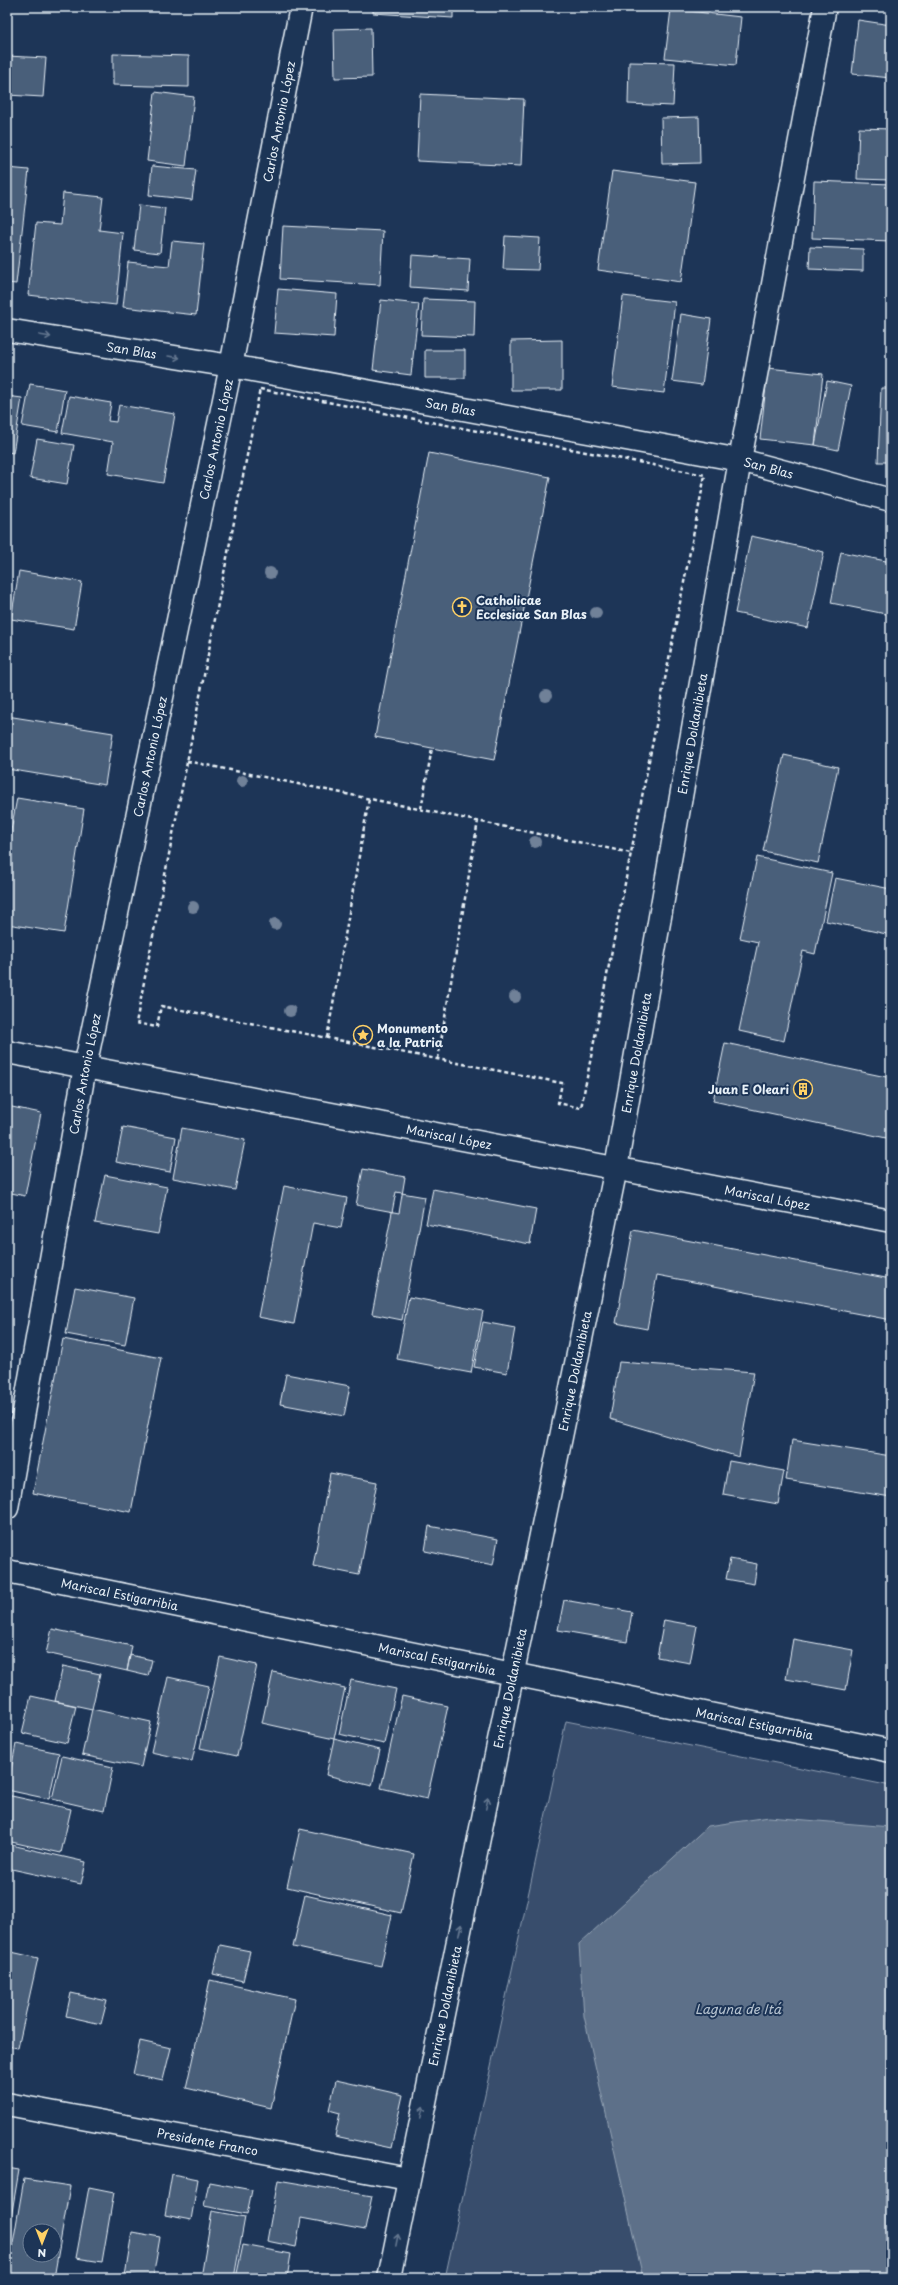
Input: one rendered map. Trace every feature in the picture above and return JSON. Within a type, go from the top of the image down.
[{"type":"street","name":"Carlos Antonio López","points":[[7,1508],[85,1067],[232,366],[300,7]]},
{"type":"street","name":"Enrique Doldanibieta","points":[[389,2278],[408,2179],[514,1674],[616,1168],[740,460],[825,7]]},
{"type":"street","name":"San Blas","points":[[7,330],[232,366],[740,460],[891,500]]},
{"type":"street","name":"Mariscal López","points":[[7,1052],[891,1221]]},
{"type":"street","name":"Mariscal Estigarribia","points":[[7,1571],[891,1751]]},
{"type":"street","name":"Presidente Franco","points":[[7,2104],[408,2179]]},
{"type":"path","points":[[260,389],[705,475],[581,1108],[558,1103],[562,1083],[162,1006],[158,1027],[136,1023],[187,761],[260,389]]},
{"type":"path","points":[[421,809],[432,748]]},
{"type":"path","points":[[187,761],[631,853]]},
{"type":"path","points":[[327,1038],[369,799]]},
{"type":"path","points":[[438,1059],[478,821]]},
{"type":"shaded area","name":"Laguna de Itá","points":[[566,1721],[891,1786],[891,2278],[445,2278]]},
{"type":"water","name":"Laguna de Itá","points":[[769,1817],[891,1827],[891,2278],[643,2278],[584,2016],[579,1944],[708,1826]]},
{"type":"building","points":[[373,7],[453,7],[453,18],[373,13]]},
{"type":"building","points":[[671,9],[741,17],[736,65],[665,58]]},
{"type":"building","points":[[858,20],[891,25],[891,78],[852,74]]},
{"type":"building","points":[[371,28],[372,77],[335,78],[334,29]]},
{"type":"building","points":[[113,54],[189,56],[189,87],[113,85]]},
{"type":"building","points":[[7,56],[46,58],[43,97],[7,95]]},
{"type":"building","points":[[629,62],[675,63],[673,106],[628,104]]},
{"type":"building","points":[[155,92],[194,97],[186,166],[147,161]]},
{"type":"building","points":[[420,94],[524,99],[521,166],[417,161]]},
{"type":"building","points":[[699,117],[700,163],[662,164],[661,118]]},
{"type":"building","points":[[859,128],[891,129],[891,180],[857,179]]},
{"type":"building","points":[[152,166],[196,170],[192,200],[149,195]]},
{"type":"building","points":[[7,168],[29,170],[16,284],[7,283]]},
{"type":"building","points":[[612,171],[695,182],[681,282],[598,270]]},
{"type":"building","points":[[814,181],[891,184],[891,241],[812,238]]},
{"type":"building","points":[[63,193],[103,197],[99,230],[123,233],[116,305],[28,295],[36,223],[60,225]]},
{"type":"building","points":[[139,205],[165,208],[160,253],[134,250]]},
{"type":"building","points":[[283,226],[383,231],[380,285],[280,279]]},
{"type":"building","points":[[505,236],[540,238],[538,270],[503,269]]},
{"type":"building","points":[[172,241],[204,244],[196,315],[123,307],[128,262],[169,266]]},
{"type":"building","points":[[810,247],[863,249],[863,271],[809,269]]},
{"type":"building","points":[[412,255],[470,259],[468,291],[410,287]]},
{"type":"building","points":[[278,289],[337,294],[334,337],[274,333]]},
{"type":"building","points":[[623,296],[675,302],[664,393],[612,387]]},
{"type":"building","points":[[423,299],[475,301],[474,337],[421,335]]},
{"type":"building","points":[[381,300],[419,304],[411,375],[373,370]]},
{"type":"building","points":[[681,314],[711,319],[702,385],[672,381]]},
{"type":"building","points":[[562,340],[562,390],[511,390],[511,341]]},
{"type":"building","points":[[425,350],[465,350],[465,378],[425,378]]},
{"type":"building","points":[[768,368],[823,374],[815,445],[760,439]]},
{"type":"building","points":[[827,381],[851,386],[838,450],[815,445]]},
{"type":"building","points":[[30,384],[65,390],[58,432],[22,426]]},
{"type":"building","points":[[881,388],[891,388],[891,462],[878,462]]},
{"type":"building","points":[[7,396],[22,398],[13,453],[7,452]]},
{"type":"building","points":[[69,396],[111,403],[108,421],[116,422],[119,405],[175,414],[163,483],[108,474],[113,442],[62,433]]},
{"type":"building","points":[[37,439],[74,445],[67,484],[30,478]]},
{"type":"building","name":"Catholicae Ecclesiae San Blas","points":[[429,453],[550,477],[494,760],[375,737]]},
{"type":"building","points":[[751,536],[824,552],[808,628],[735,613]]},
{"type":"building","points":[[841,552],[891,562],[891,615],[831,603]]},
{"type":"building","points":[[19,571],[82,582],[74,629],[11,619]]},
{"type":"building","points":[[7,716],[113,733],[105,785],[7,769]]},
{"type":"building","points":[[784,755],[838,767],[818,863],[763,851]]},
{"type":"building","points":[[17,798],[84,809],[64,933],[7,924],[7,852]]},
{"type":"building","points":[[757,857],[832,873],[815,954],[803,951],[784,1041],[739,1031],[758,942],[740,938]]},
{"type":"building","points":[[835,878],[891,889],[891,935],[826,921]]},
{"type":"building","name":"Juan E Oleari","points":[[725,1043],[891,1078],[891,1139],[713,1101]]},
{"type":"building","points":[[7,1106],[41,1113],[25,1196],[7,1192]]},
{"type":"building","points":[[123,1127],[176,1137],[170,1172],[116,1162]]},
{"type":"building","points":[[182,1128],[245,1140],[235,1190],[173,1178]]},
{"type":"building","points":[[363,1169],[405,1177],[399,1213],[356,1205]]},
{"type":"building","points":[[105,1175],[167,1187],[158,1234],[95,1223]]},
{"type":"building","points":[[284,1186],[347,1198],[341,1228],[313,1223],[294,1324],[258,1317]]},
{"type":"building","points":[[433,1189],[536,1209],[530,1244],[426,1224]]},
{"type":"building","points":[[396,1192],[425,1197],[402,1320],[372,1314]]},
{"type":"building","points":[[633,1230],[891,1279],[891,1320],[657,1275],[647,1329],[616,1323]]},
{"type":"building","points":[[75,1287],[134,1298],[125,1345],[66,1334]]},
{"type":"building","points":[[409,1297],[483,1311],[471,1373],[397,1359]]},
{"type":"building","points":[[483,1322],[515,1328],[507,1373],[474,1367]]},
{"type":"building","points":[[63,1339],[161,1358],[131,1512],[33,1493]]},
{"type":"building","points":[[619,1362],[754,1372],[739,1457],[610,1419]]},
{"type":"building","points":[[286,1374],[350,1386],[344,1416],[280,1404]]},
{"type":"building","points":[[792,1440],[891,1456],[891,1497],[786,1480]]},
{"type":"building","points":[[729,1461],[784,1471],[778,1504],[723,1494]]},
{"type":"building","points":[[330,1473],[377,1482],[359,1575],[313,1566]]},
{"type":"building","points":[[429,1526],[498,1539],[493,1565],[425,1551]]},
{"type":"building","points":[[730,1559],[757,1564],[754,1584],[726,1579]]},
{"type":"building","points":[[564,1600],[632,1612],[627,1642],[558,1630]]},
{"type":"building","points":[[664,1620],[697,1626],[690,1663],[657,1657]]},
{"type":"building","points":[[52,1629],[132,1646],[127,1671],[46,1653]]},
{"type":"building","points":[[793,1639],[853,1650],[846,1690],[786,1679]]},
{"type":"building","points":[[130,1655],[152,1660],[148,1676],[127,1671]]},
{"type":"building","points":[[220,1657],[257,1665],[237,1756],[200,1748]]},
{"type":"building","points":[[63,1666],[100,1674],[92,1709],[55,1701]]},
{"type":"building","points":[[273,1672],[345,1688],[334,1739],[262,1723]]},
{"type":"building","points":[[168,1677],[209,1686],[192,1761],[151,1752]]},
{"type":"building","points":[[351,1680],[396,1689],[384,1744],[339,1734]]},
{"type":"building","points":[[31,1696],[76,1706],[67,1743],[22,1733]]},
{"type":"building","points":[[402,1696],[448,1706],[427,1799],[381,1788]]},
{"type":"building","points":[[92,1709],[151,1722],[141,1767],[82,1755]]},
{"type":"building","points":[[334,1739],[380,1750],[372,1786],[326,1775]]},
{"type":"building","points":[[16,1744],[59,1753],[49,1799],[7,1790]]},
{"type":"building","points":[[62,1756],[113,1767],[104,1811],[52,1799]]},
{"type":"building","points":[[7,1795],[71,1809],[61,1853],[7,1841]]},
{"type":"building","points":[[300,1829],[414,1854],[401,1913],[287,1887]]},
{"type":"building","points":[[7,1844],[86,1862],[81,1884],[7,1868]]},
{"type":"building","points":[[305,1895],[392,1915],[381,1966],[293,1947]]},
{"type":"building","points":[[220,1945],[250,1951],[243,1981],[213,1974]]},
{"type":"building","points":[[7,1951],[38,1958],[18,2048],[7,2046]]},
{"type":"building","points":[[210,1980],[295,1999],[271,2108],[186,2088]]},
{"type":"building","points":[[71,1993],[107,2001],[101,2024],[66,2016]]},
{"type":"building","points":[[140,2041],[171,2048],[163,2080],[133,2074]]},
{"type":"building","points":[[336,2080],[403,2095],[391,2148],[335,2136],[340,2113],[329,2110]]},
{"type":"building","points":[[7,2168],[19,2170],[8,2236],[7,2236]]},
{"type":"building","points":[[172,2174],[198,2179],[191,2220],[165,2215]]},
{"type":"building","points":[[24,2179],[70,2186],[62,2232],[62,2223],[22,2223],[22,2263],[57,2263],[54,2278],[7,2278]]},
{"type":"building","points":[[278,2180],[372,2196],[365,2230],[301,2218],[296,2247],[267,2241]]},
{"type":"building","points":[[209,2182],[252,2190],[247,2214],[204,2206]]},
{"type":"building","points":[[89,2187],[114,2192],[102,2262],[76,2258]]},
{"type":"building","points":[[212,2211],[245,2217],[234,2278],[201,2278]]},
{"type":"building","points":[[132,2232],[160,2237],[153,2278],[125,2275]]},
{"type":"building","points":[[243,2245],[291,2254],[287,2278],[236,2278]]},
{"type":"place","name":"Catholicae Ecclesiae San Blas","points":[[462,607]]},
{"type":"place","name":"Monumento a la Patria","points":[[363,1035]]},
{"type":"place","name":"Juan E Oleari","points":[[803,1089]]}]
